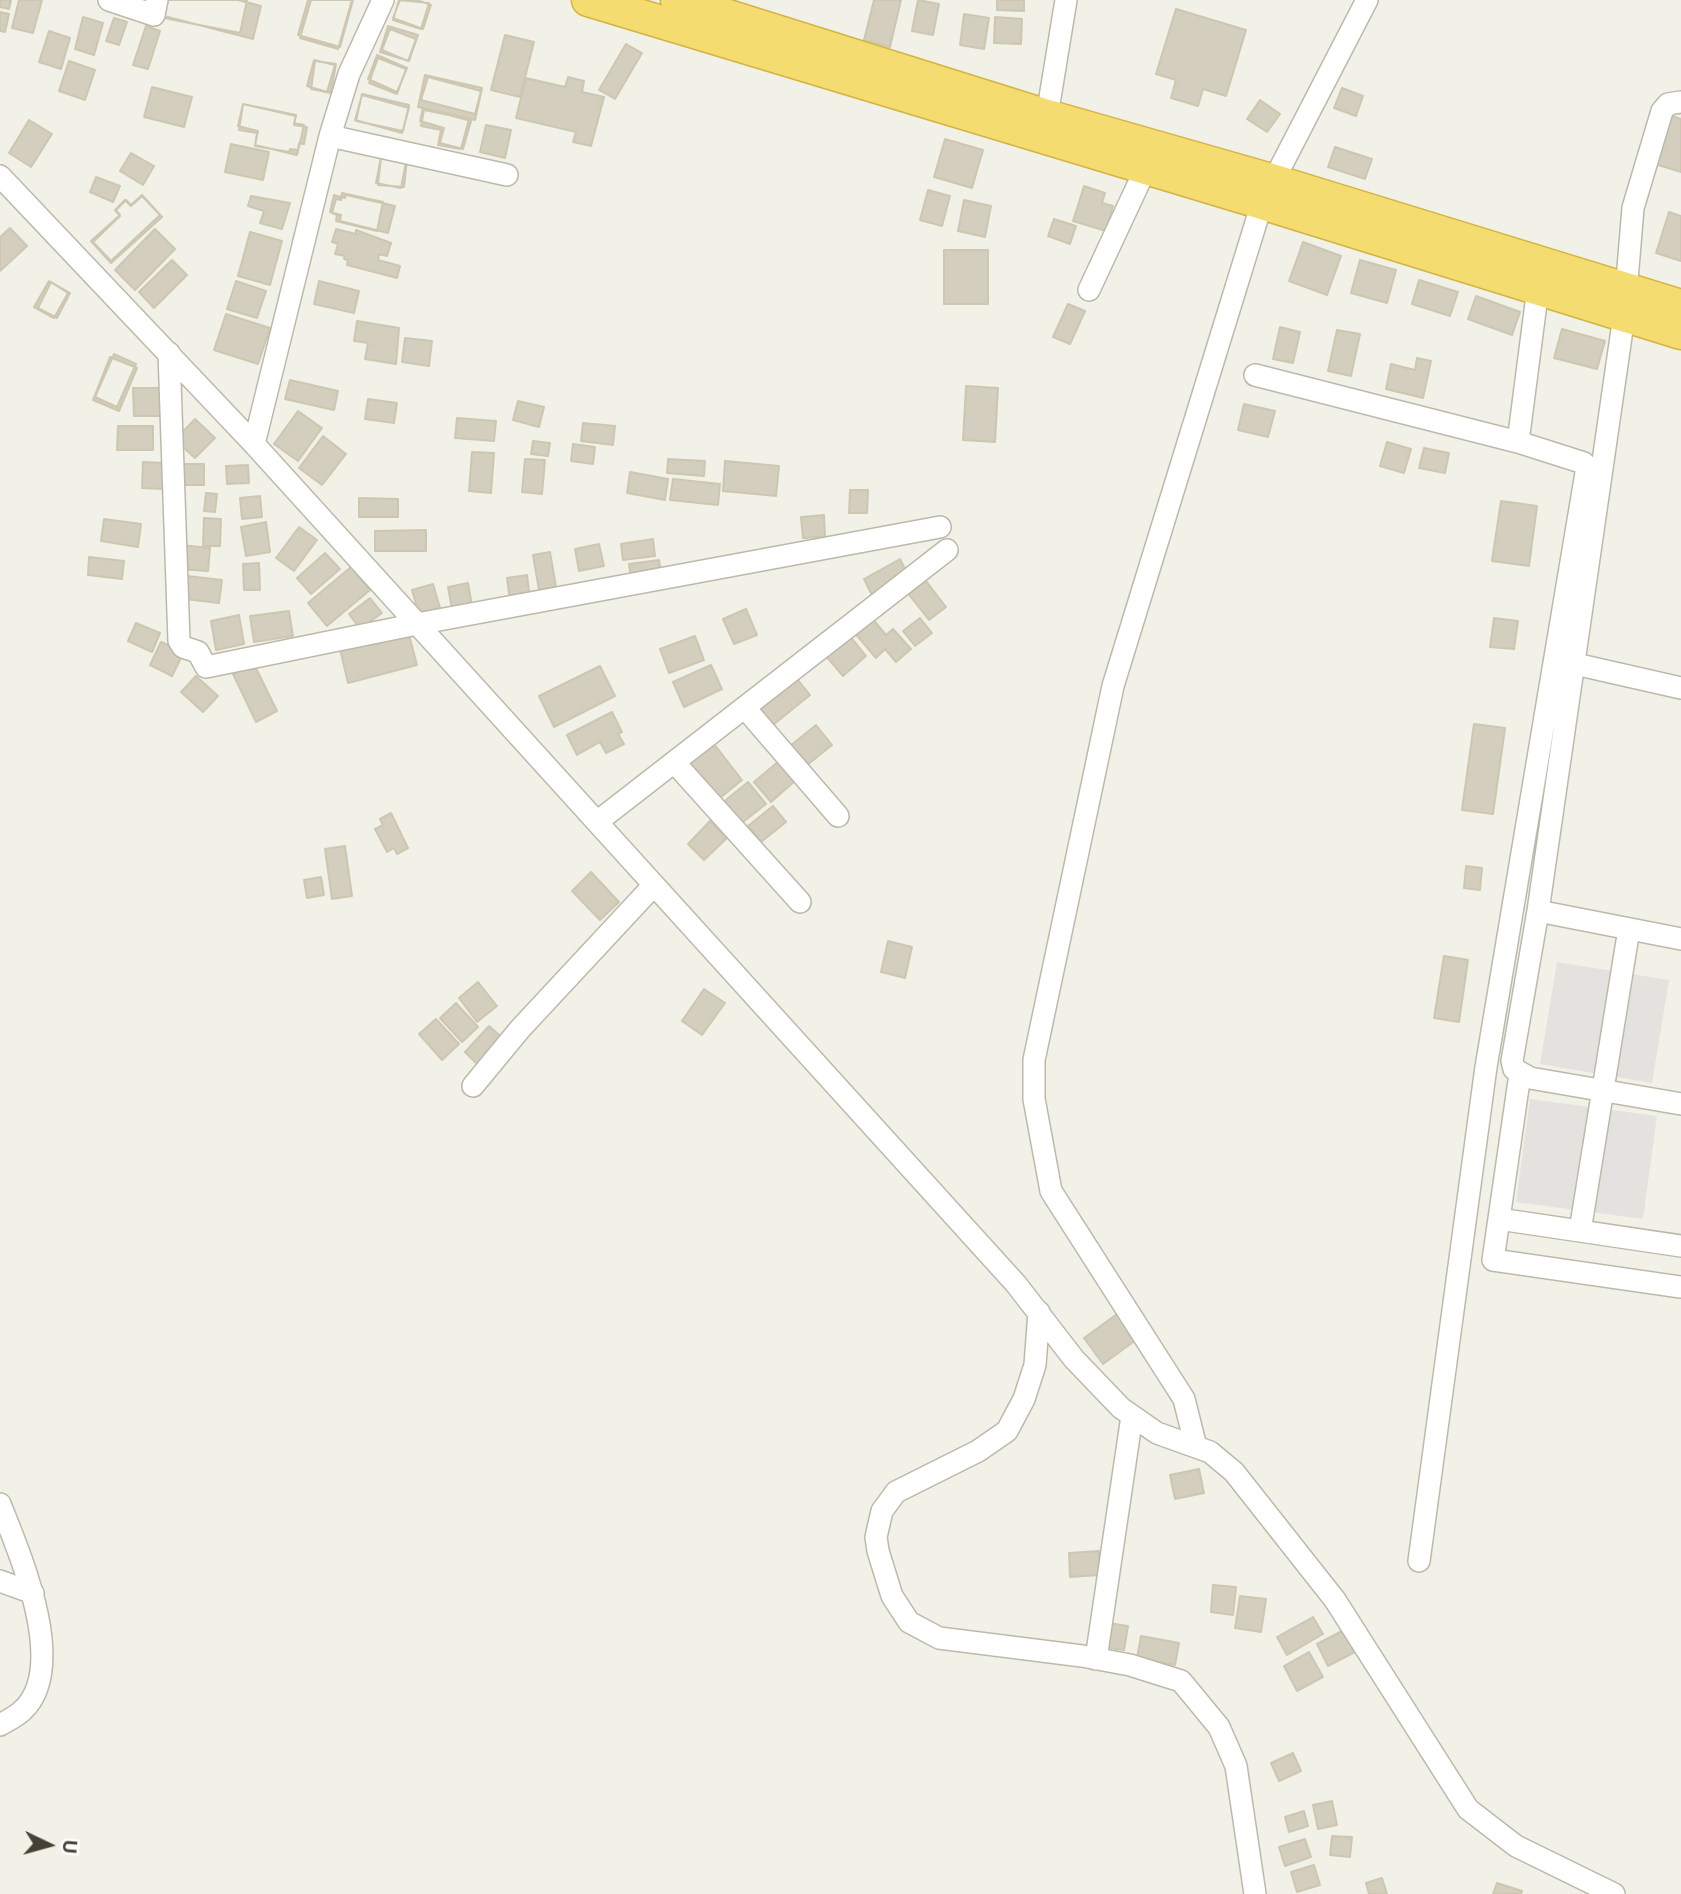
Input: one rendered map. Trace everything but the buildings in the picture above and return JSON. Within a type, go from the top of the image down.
[{"type":"highway","points":[[588,0],[1045,127],[1418,237],[1624,301],[1681,333]]},
{"type":"highway","points":[[677,0],[1045,127],[1145,170],[1266,191]]},
{"type":"highway","points":[[1418,237],[1538,288],[1624,301],[1681,306]]},
{"type":"street","points":[[109,0],[154,15],[158,0]]},
{"type":"street","points":[[254,444],[330,136],[349,74],[383,0]]},
{"type":"street","points":[[1045,127],[1066,0]]},
{"type":"street","points":[[1196,1447],[1184,1399],[1051,1191],[1034,1100],[1034,1060],[1113,686],[1266,191],[1367,0]]},
{"type":"street","points":[[1419,1561],[1486,1067],[1566,661],[1624,301],[1633,208],[1662,111],[1668,104],[1681,102]]},
{"type":"street","points":[[330,136],[507,175]]},
{"type":"street","points":[[1089,290],[1145,170]]},
{"type":"street","points":[[0,176],[254,444],[1007,1274],[1074,1359],[1132,1416],[1157,1433],[1210,1452],[1234,1472],[1335,1600],[1468,1808],[1516,1846],[1614,1894]]},
{"type":"street","points":[[1518,442],[1538,288]]},
{"type":"street","points":[[169,353],[181,645],[198,652],[203,664],[209,667],[417,624],[940,527]]},
{"type":"street","points":[[1255,375],[1518,442],[1584,463],[1587,467],[1538,911],[1512,1060],[1514,1069],[1520,1074],[1681,1104]]},
{"type":"street","points":[[597,822],[947,550]]},
{"type":"street","points":[[1566,661],[1681,688]]},
{"type":"street","points":[[745,708],[838,816]]},
{"type":"street","points":[[674,762],[800,902]]},
{"type":"street","points":[[473,1086],[520,1028],[654,885]]},
{"type":"street","points":[[1538,911],[1681,939]]},
{"type":"street","points":[[1580,1231],[1629,929]]},
{"type":"street","points":[[1520,1074],[1493,1260],[1681,1287]]},
{"type":"street","points":[[1499,1219],[1681,1246]]},
{"type":"street","points":[[1039,1312],[1035,1366],[1024,1399],[1007,1431],[978,1451],[896,1492],[882,1511],[876,1537],[877,1550],[892,1596],[909,1622],[939,1638],[1096,1658],[1130,1665],[1181,1681],[1219,1727],[1236,1766],[1255,1894]]},
{"type":"street","points":[[1096,1658],[1132,1416]]},
{"type":"street","points":[[0,1504],[33,1593],[40,1643],[39,1681],[24,1710],[0,1725]]},
{"type":"street","points":[[0,1581],[33,1593]]},
{"type":"shaded area","points":[[1557,962],[1669,980],[1652,1083],[1540,1064]]},
{"type":"shaded area","points":[[1530,1099],[1657,1116],[1643,1219],[1516,1202]]}]
